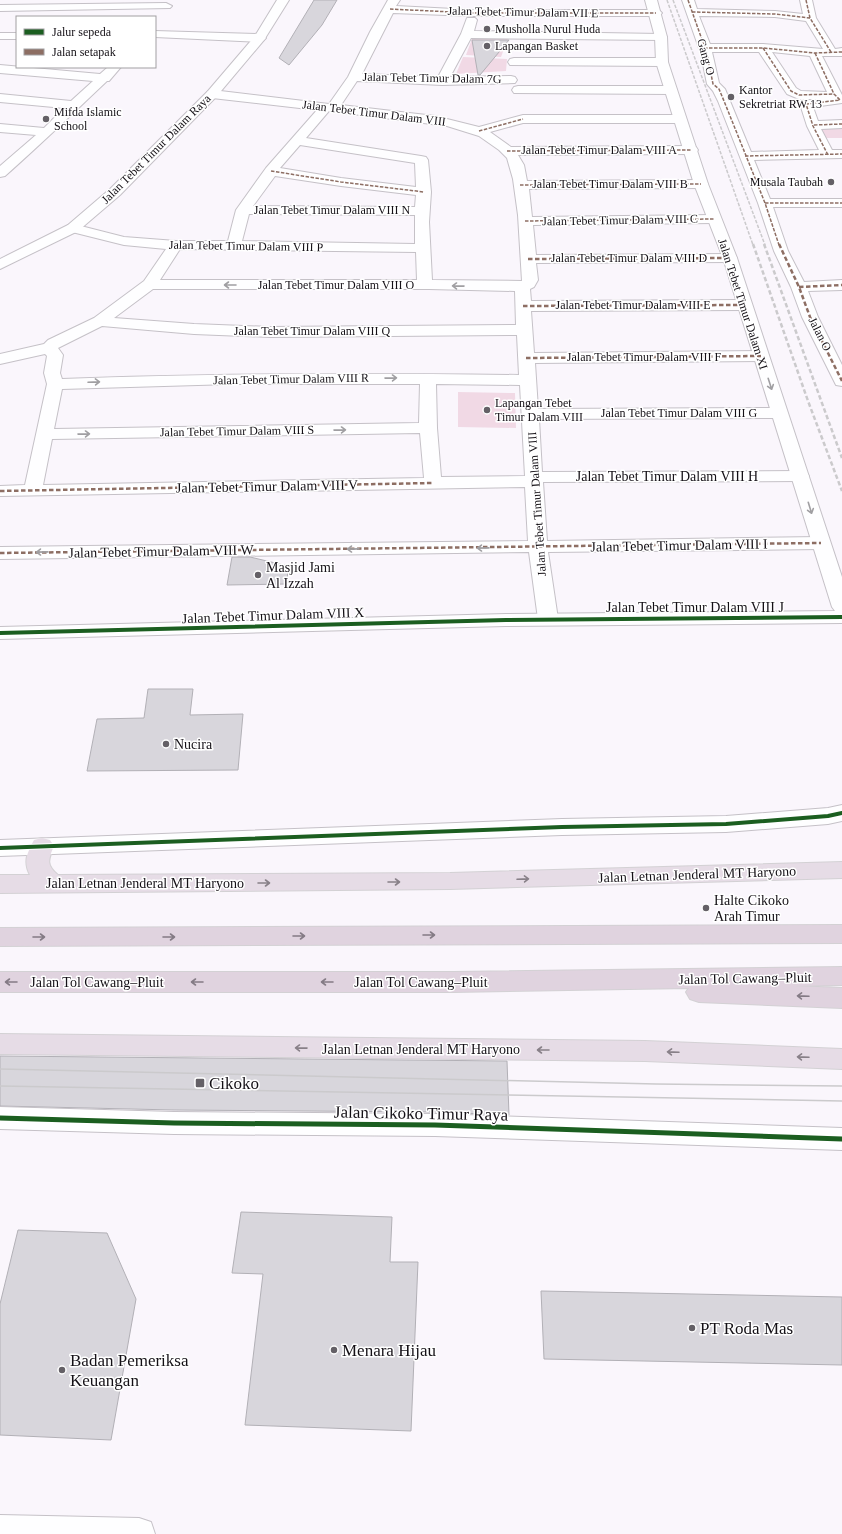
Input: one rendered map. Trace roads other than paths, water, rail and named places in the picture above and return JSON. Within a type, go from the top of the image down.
[{"type":"highway","points":[[42,846],[37,857],[36,866],[39,872],[54,884]]},
{"type":"highway","name":"Jalan Letnan Jenderal MT Haryono","points":[[0,884],[450,881],[837,871]]},
{"type":"highway","points":[[0,938],[842,934]]},
{"type":"highway","name":"Jalan Tol Cawang–Pluit","points":[[0,982],[454,982],[842,976]]},
{"type":"highway","points":[[454,982],[842,998]]},
{"type":"highway","name":"Jalan Letnan Jenderal MT Haryono","points":[[0,1044],[646,1051],[842,1059]]},
{"type":"street","name":"Jalan Tebet Timur Dalam Raya","points":[[0,265],[73,228],[115,192],[212,94],[260,38],[283,0]]},
{"type":"street","points":[[442,81],[467,34],[473,13],[479,0]]},
{"type":"street","points":[[806,0],[810,18],[836,52]]},
{"type":"street","points":[[0,8],[168,3],[157,28],[260,38]]},
{"type":"street","points":[[234,245],[243,210],[271,172],[354,77],[376,32],[392,4]]},
{"type":"street","name":"Jalan Tebet Timur Dalam VII E","points":[[392,4],[473,13],[653,7]]},
{"type":"street","points":[[690,6],[810,18]]},
{"type":"street","name":"Gang O","points":[[690,6],[704,48],[713,84],[719,88],[765,203],[780,252],[799,287]]},
{"type":"street","name":"Jalan Tebet Timur Dalam XI","points":[[653,7],[661,37],[662,62],[701,184],[730,258],[842,607]]},
{"type":"street","points":[[467,34],[514,36],[661,37]]},
{"type":"street","points":[[0,36],[16,36]]},
{"type":"street","points":[[514,36],[514,85],[523,119]]},
{"type":"street","points":[[704,48],[763,48],[815,53],[836,52]]},
{"type":"street","points":[[763,48],[791,91],[799,95],[834,94]]},
{"type":"street","points":[[815,53],[834,94],[840,100],[806,104],[828,155]]},
{"type":"street","points":[[514,62],[662,62]]},
{"type":"street","points":[[3,169],[47,132],[114,68]]},
{"type":"street","points":[[0,69],[105,78]]},
{"type":"street","name":"Jalan Tebet Timur Dalam 7G","points":[[354,77],[514,85],[671,90]]},
{"type":"street","name":"Jalan Tebet Timur Dalam VIII","points":[[212,94],[423,118],[453,123],[479,131],[496,141],[514,158],[518,172],[525,220],[530,282],[522,287],[524,330],[538,547],[548,619]]},
{"type":"street","points":[[0,98],[74,105]]},
{"type":"street","points":[[479,131],[523,119],[680,119]]},
{"type":"street","points":[[814,125],[842,124]]},
{"type":"street","points":[[0,128],[47,132]]},
{"type":"street","points":[[297,141],[419,159],[422,161],[424,192],[422,211],[424,285]]},
{"type":"street","name":"Jalan Tebet Timur Dalam VIII A","points":[[507,151],[691,150]]},
{"type":"street","points":[[745,156],[842,154]]},
{"type":"street","points":[[271,172],[424,192]]},
{"type":"street","points":[[339,210],[341,182]]},
{"type":"street","name":"Jalan Tebet Timur Dalam VIII B","points":[[520,184],[701,184]]},
{"type":"street","points":[[765,203],[842,203]]},
{"type":"street","name":"Jalan Tebet Timur Dalam VIII N","points":[[243,210],[422,211]]},
{"type":"street","name":"Jalan Tebet Timur Dalam VIII C","points":[[525,220],[714,219]]},
{"type":"street","name":"Jalan Tebet Timur Dalam VIII P","points":[[73,228],[124,241],[176,245],[422,248]]},
{"type":"street","points":[[0,359],[49,348],[54,343],[100,321],[149,284],[176,245]]},
{"type":"street","name":"Jalan Tebet Timur Dalam VIII D","points":[[528,259],[730,258]]},
{"type":"street","name":"Jalan Tebet Timur Dalam VIII O","points":[[149,284],[215,286],[424,285],[522,287]]},
{"type":"street","points":[[799,287],[842,285]]},
{"type":"street","name":"Jalan O","points":[[799,287],[810,317],[842,381]]},
{"type":"street","name":"Jalan Tebet Timur Dalam VIII E","points":[[523,306],[744,305]]},
{"type":"street","name":"Jalan Tebet Timur Dalam VIII Q","points":[[100,321],[194,329],[270,332],[524,330]]},
{"type":"street","points":[[33,491],[55,384],[52,373],[55,355],[49,348]]},
{"type":"street","name":"Jalan Tebet Timur Dalam VIII F","points":[[526,358],[761,356]]},
{"type":"street","points":[[428,378],[428,428],[433,482]]},
{"type":"street","name":"Jalan Tebet Timur Dalam VIII R","points":[[55,384],[148,380],[428,378],[527,380]]},
{"type":"street","name":"Jalan Tebet Timur Dalam VIII G","points":[[530,414],[779,413]]},
{"type":"street","name":"Jalan Tebet Timur Dalam VIII S","points":[[45,434],[428,428]]},
{"type":"street","name":"Jalan Tebet Timur Dalam VIII H","points":[[534,479],[800,476]]},
{"type":"street","name":"Jalan Tebet Timur Dalam VIII V","points":[[0,491],[534,479]]},
{"type":"street","name":"Jalan Tebet Timur Dalam VIII I","points":[[538,547],[821,543]]},
{"type":"street","name":"Jalan Tebet Timur Dalam VIII W","points":[[0,553],[538,547]]},
{"type":"street","name":"Jalan Tebet Timur Dalam VIII J","points":[[548,619],[842,617]]},
{"type":"street","name":"Jalan Tebet Timur Dalam VIII X","points":[[0,633],[548,619]]},
{"type":"street","points":[[0,848],[546,827],[726,824],[837,816]]},
{"type":"street","name":"Jalan Cikoko Timur Raya","points":[[0,1118],[174,1123],[436,1125],[842,1139]]},
{"type":"street","points":[[0,1531],[139,1534]]},
{"type":"tram line","points":[[0,1069],[656,1084],[842,1086]]},
{"type":"tram line","points":[[0,1086],[842,1101]]},
{"type":"railway","points":[[667,0],[753,245]]},
{"type":"railway","points":[[673,0],[765,245]]},
{"type":"railway","points":[[753,244],[808,401],[842,491]]},
{"type":"railway","points":[[764,244],[842,458]]},
{"type":"place","name":"Musholla Nurul Huda","points":[[487,29]]},
{"type":"place","name":"Lapangan Basket","points":[[487,46]]},
{"type":"place","name":"Kantor Sekretriat RW 13","points":[[731,97]]},
{"type":"place","name":"Mifda Islamic School","points":[[46,119]]},
{"type":"place","name":"Musala Taubah","points":[[831,182]]},
{"type":"place","name":"Lapangan Tebet Timur Dalam VIII","points":[[487,410]]},
{"type":"place","name":"Masjid Jami Al Izzah","points":[[258,575]]},
{"type":"place","name":"Nucira","points":[[166,744]]},
{"type":"place","name":"Halte Cikoko Arah Timur","points":[[706,908]]},
{"type":"place","name":"Cikoko","points":[[200,1083]]},
{"type":"place","name":"PT Roda Mas","points":[[692,1328]]},
{"type":"place","name":"Menara Hijau","points":[[334,1350]]},
{"type":"place","name":"Badan Pemeriksa Keuangan","points":[[62,1370]]}]
